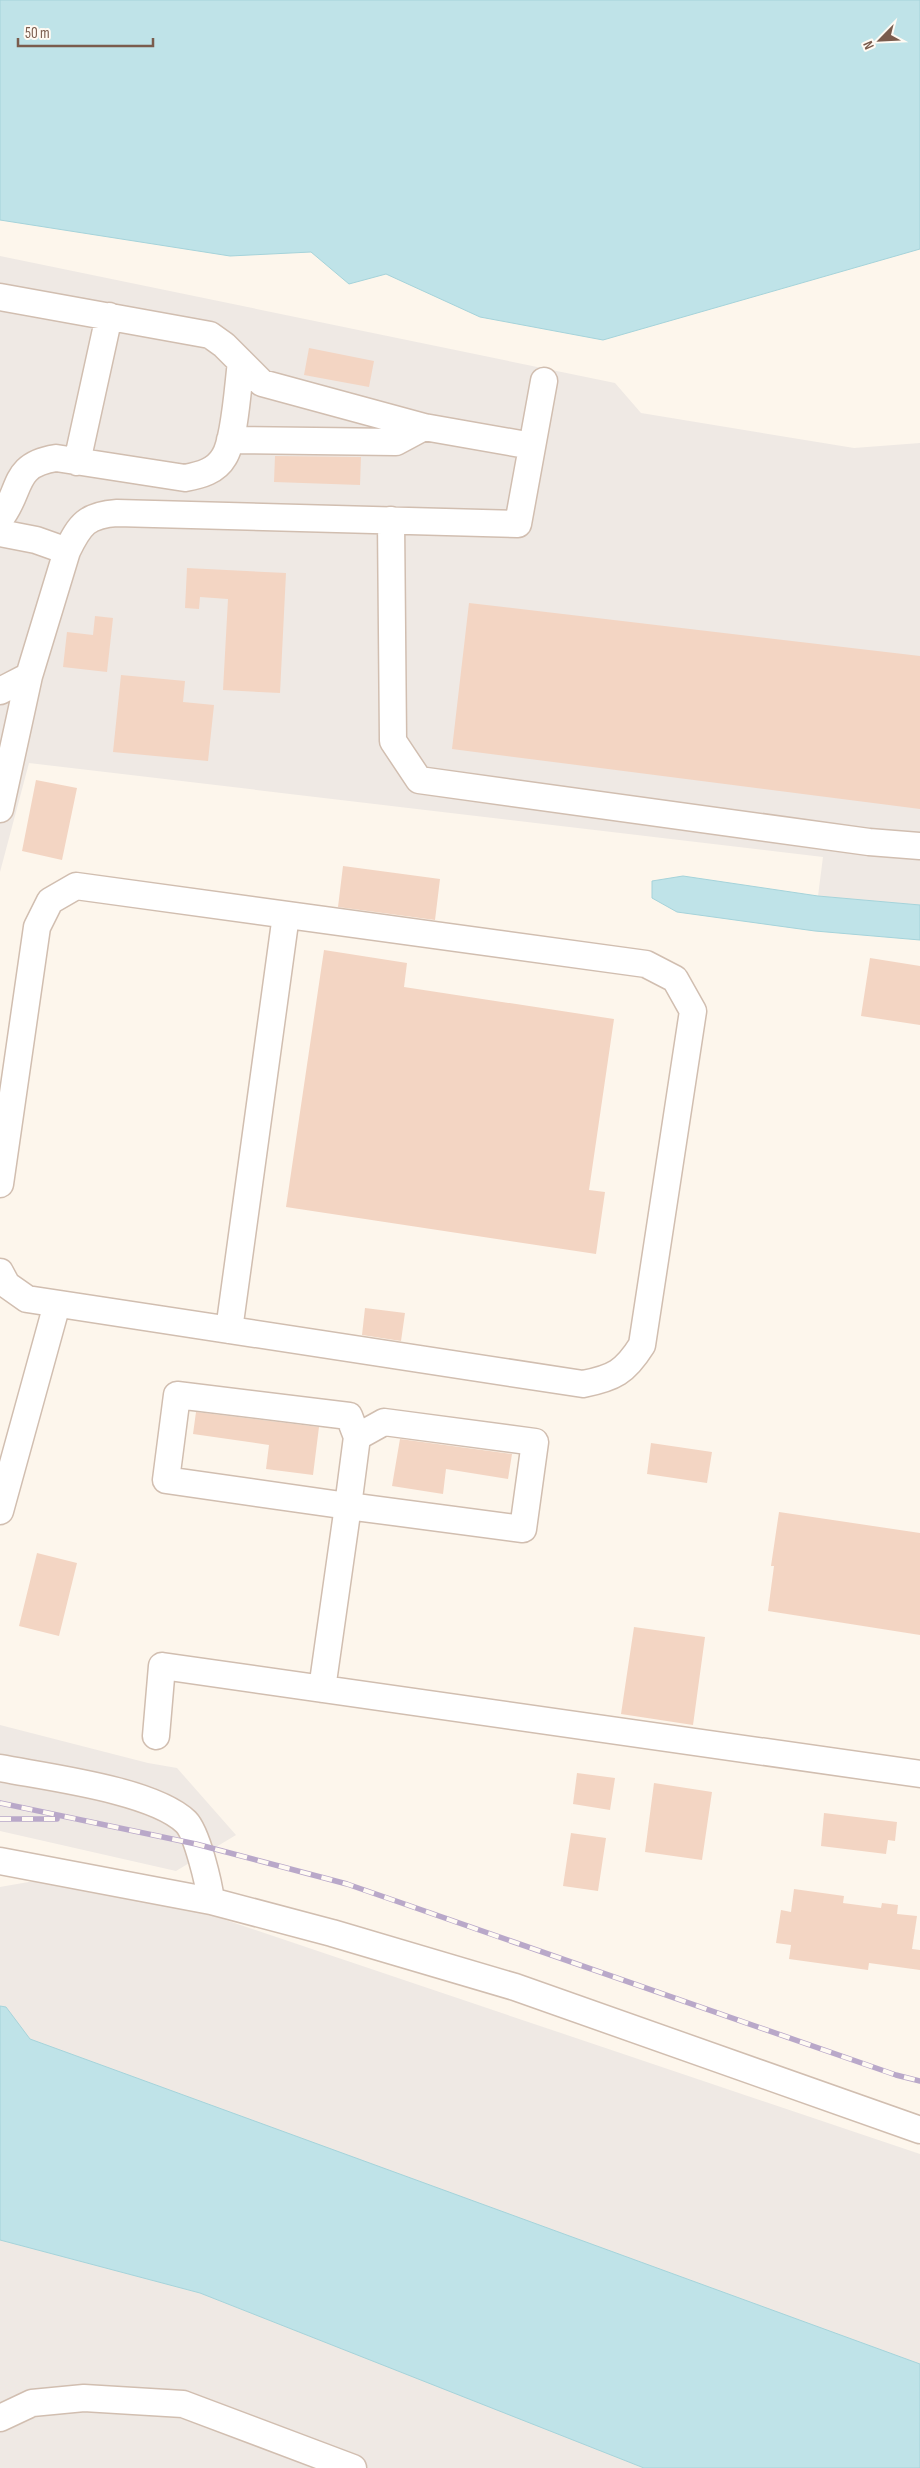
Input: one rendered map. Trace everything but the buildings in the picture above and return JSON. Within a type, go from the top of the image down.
[{"type":"street","points":[[0,297],[210,335],[262,383],[424,427],[532,446]]},
{"type":"street","points":[[77,462],[109,316]]},
{"type":"street","points":[[0,519],[8,507],[21,476],[31,465],[56,458],[185,478],[200,475],[214,468],[225,456],[230,440],[241,362]]},
{"type":"street","points":[[0,809],[9,726],[29,676],[68,551],[75,534],[86,521],[99,515],[229,515],[462,524],[518,524],[544,381]]},
{"type":"street","points":[[230,440],[396,442],[424,427]]},
{"type":"street","points":[[391,520],[393,742],[420,780],[869,842],[920,846]]},
{"type":"street","points":[[0,533],[36,540],[68,551]]},
{"type":"street","points":[[0,691],[29,676]]},
{"type":"street","points":[[0,1184],[37,927],[50,901],[76,886],[646,964],[675,979],[692,1011],[642,1345],[630,1365],[604,1380],[583,1384],[26,1300],[7,1285],[0,1272]]},
{"type":"street","points":[[229,1330],[286,915]]},
{"type":"street","points":[[0,1511],[57,1304]]},
{"type":"street","points":[[322,1689],[348,1506],[357,1437],[349,1416],[177,1395],[166,1480],[348,1506],[523,1529],[535,1442],[384,1422],[357,1437]]},
{"type":"street","points":[[156,1736],[162,1666],[920,1774]]},
{"type":"street","points":[[0,1768],[140,1797],[187,1822],[208,1878],[211,1901]]},
{"type":"street","points":[[5,1865],[211,1901],[332,1933],[515,1987],[920,2130]]},
{"type":"street","points":[[0,2418],[32,2403],[84,2398],[183,2404],[353,2468]]},
{"type":"shaded area","points":[[0,256],[615,383],[641,413],[854,448],[920,443],[920,905],[818,896],[823,857],[29,763],[0,872]]},
{"type":"shaded area","points":[[0,1725],[148,1763],[177,1768],[236,1835],[176,1871],[0,1831]]},
{"type":"shaded area","points":[[40,1880],[205,1913],[920,2154],[920,2364],[30,2039],[6,2007],[0,2006],[0,1887]]},
{"type":"shaded area","points":[[0,2240],[200,2293],[644,2468],[0,2468]]},
{"type":"water","points":[[0,0],[920,0],[920,249],[603,340],[480,317],[386,274],[349,284],[311,252],[230,256],[0,220]]},
{"type":"water","points":[[683,876],[818,896],[920,905],[920,940],[815,931],[677,912],[652,898],[652,881]]},
{"type":"water","points":[[0,2006],[6,2007],[30,2039],[920,2364],[920,2468],[644,2468],[200,2293],[0,2240]]},
{"type":"railway","points":[[0,1803],[196,1844],[347,1884],[896,2075],[920,2081]]},
{"type":"railway","points":[[0,1819],[57,1819]]}]
